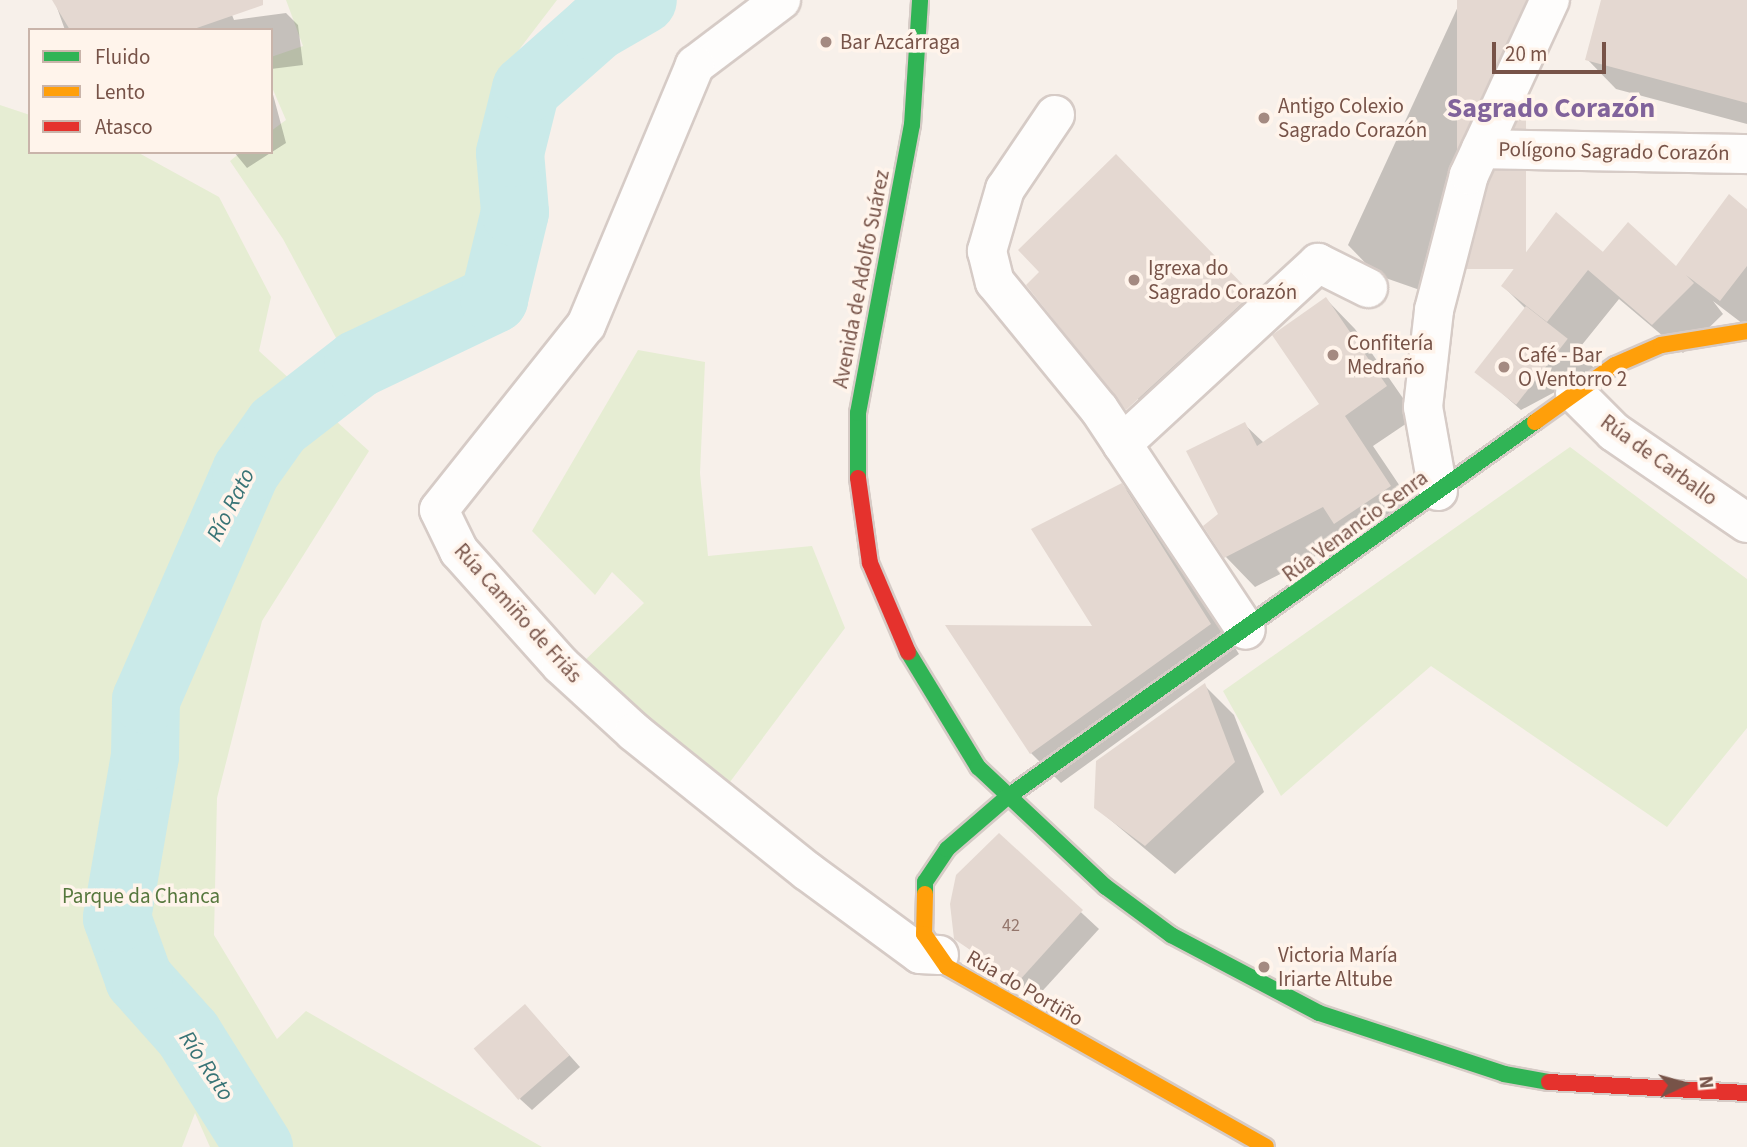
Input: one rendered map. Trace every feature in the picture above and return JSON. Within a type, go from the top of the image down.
[{"type":"main road","name":"Avenida de Adolfo Suárez","points":[[920,0],[912,125],[858,413],[858,486],[870,563],[895,628],[954,735],[1006,798],[1106,887],[1171,935],[1319,1013],[1504,1074],[1588,1088],[1747,1093]]},
{"type":"main road","name":"Rúa Venancio Senra","points":[[1006,798],[1246,630],[1575,393],[1661,345],[1747,331]]},
{"type":"main road","name":"Rúa do Portiño","points":[[1006,798],[947,849],[925,882],[923,934],[939,955],[1008,1006],[1266,1147]]},
{"type":"street","name":"Rúa Camiño de Friás","points":[[780,0],[695,65],[586,325],[439,510],[458,551],[561,665],[634,732],[920,954],[939,955]]},
{"type":"street","name":"Polígono Sagrado Corazón","points":[[1438,491],[1423,407],[1433,324],[1481,149],[1550,0]]},
{"type":"street","points":[[1055,115],[1005,189],[987,251],[995,282],[1122,444],[1246,630]]},
{"type":"street","name":"Polígono Sagrado Corazón","points":[[1481,149],[1747,154]]},
{"type":"street","points":[[1122,444],[1318,263],[1368,288]]},
{"type":"street","name":"Rúa de Carballo","points":[[1575,393],[1614,432],[1747,523]]},
{"type":"green space","points":[[286,0],[557,0],[518,51],[500,245],[483,291],[342,349],[283,239],[230,161],[239,154],[273,154],[273,130],[286,120],[273,90],[273,56],[303,46]]},
{"type":"green space","name":"Parque da Chanca","points":[[0,105],[28,114],[28,154],[141,154],[219,197],[271,297],[259,351],[369,451],[262,621],[217,798],[214,935],[277,1039],[306,1011],[542,1147],[210,1147],[195,1113],[182,1147],[0,1147]]},
{"type":"green space","points":[[638,350],[705,362],[700,473],[708,556],[812,546],[845,628],[724,790],[580,665],[644,603],[612,572],[595,595],[532,531]]},
{"type":"green space","points":[[1570,447],[1747,579],[1747,728],[1667,827],[1431,666],[1281,796],[1223,691]]},
{"type":"building","points":[[52,0],[263,0],[263,5],[197,28],[69,28]]},
{"type":"building","points":[[1457,0],[1526,0],[1526,269],[1457,269]]},
{"type":"building","points":[[1601,0],[1747,0],[1747,103],[1585,60]]},
{"type":"building","name":"Igrexa do Sagrado Corazón","points":[[1116,154],[1252,294],[1126,410],[1026,285],[1039,272],[1018,250]]},
{"type":"building","points":[[1729,194],[1747,209],[1747,266],[1720,301],[1686,275],[1694,283],[1652,325],[1588,270],[1547,322],[1501,286],[1556,212],[1603,252],[1628,222],[1676,266]]},
{"type":"building","points":[[1326,297],[1387,386],[1345,416],[1391,486],[1334,524],[1323,507],[1224,558],[1203,526],[1218,514],[1186,451],[1245,422],[1257,446],[1319,404],[1272,335]]},
{"type":"building","points":[[1526,306],[1568,339],[1516,405],[1474,372]]},
{"type":"building","points":[[1122,483],[1211,624],[1030,754],[945,625],[1092,626],[1031,529]]},
{"type":"building","points":[[1205,683],[1235,762],[1145,846],[1094,808],[1096,761]]},
{"type":"building","points":[[999,833],[1083,910],[1018,982],[954,939],[950,904],[956,875]]},
{"type":"building","points":[[525,1004],[570,1055],[518,1100],[474,1049]]},
{"type":"waterway","name":"Río Rato","points":[[259,1147],[188,1034],[139,979],[117,918],[145,756],[146,700],[246,471],[278,426],[358,364],[494,299],[515,212],[510,153],[526,89],[596,27],[643,0]]},
{"type":"traffic: fast","points":[[858,478],[858,413],[912,125],[920,0]]},
{"type":"traffic: fast","points":[[925,894],[925,882],[947,849],[1006,798],[1535,422]]},
{"type":"traffic: fast","points":[[908,652],[978,767],[1106,887],[1171,935],[1319,1013],[1504,1074],[1549,1082]]},
{"type":"traffic: slow","points":[[1535,422],[1615,365],[1661,345],[1747,331]]},
{"type":"traffic: slow","points":[[925,894],[924,934],[947,967],[1266,1147]]},
{"type":"traffic: jam","points":[[858,478],[870,563],[908,652]]},
{"type":"traffic: jam","points":[[1549,1082],[1747,1093]]},
{"type":"place","name":"Bar Azcárraga","points":[[826,42]]},
{"type":"place","name":"Antigo Colexio Sagrado Corazón","points":[[1264,118]]},
{"type":"place","name":"Igrexa do Sagrado Corazón","points":[[1134,280]]},
{"type":"place","name":"Confitería Medraño","points":[[1333,355]]},
{"type":"place","name":"Café - Bar O Ventorro 2","points":[[1504,367]]},
{"type":"place","name":"Victoria María Iriarte Altube","points":[[1264,967]]},
{"type":"district","name":"Sagrado Corazón","points":[[1551,108]]}]
